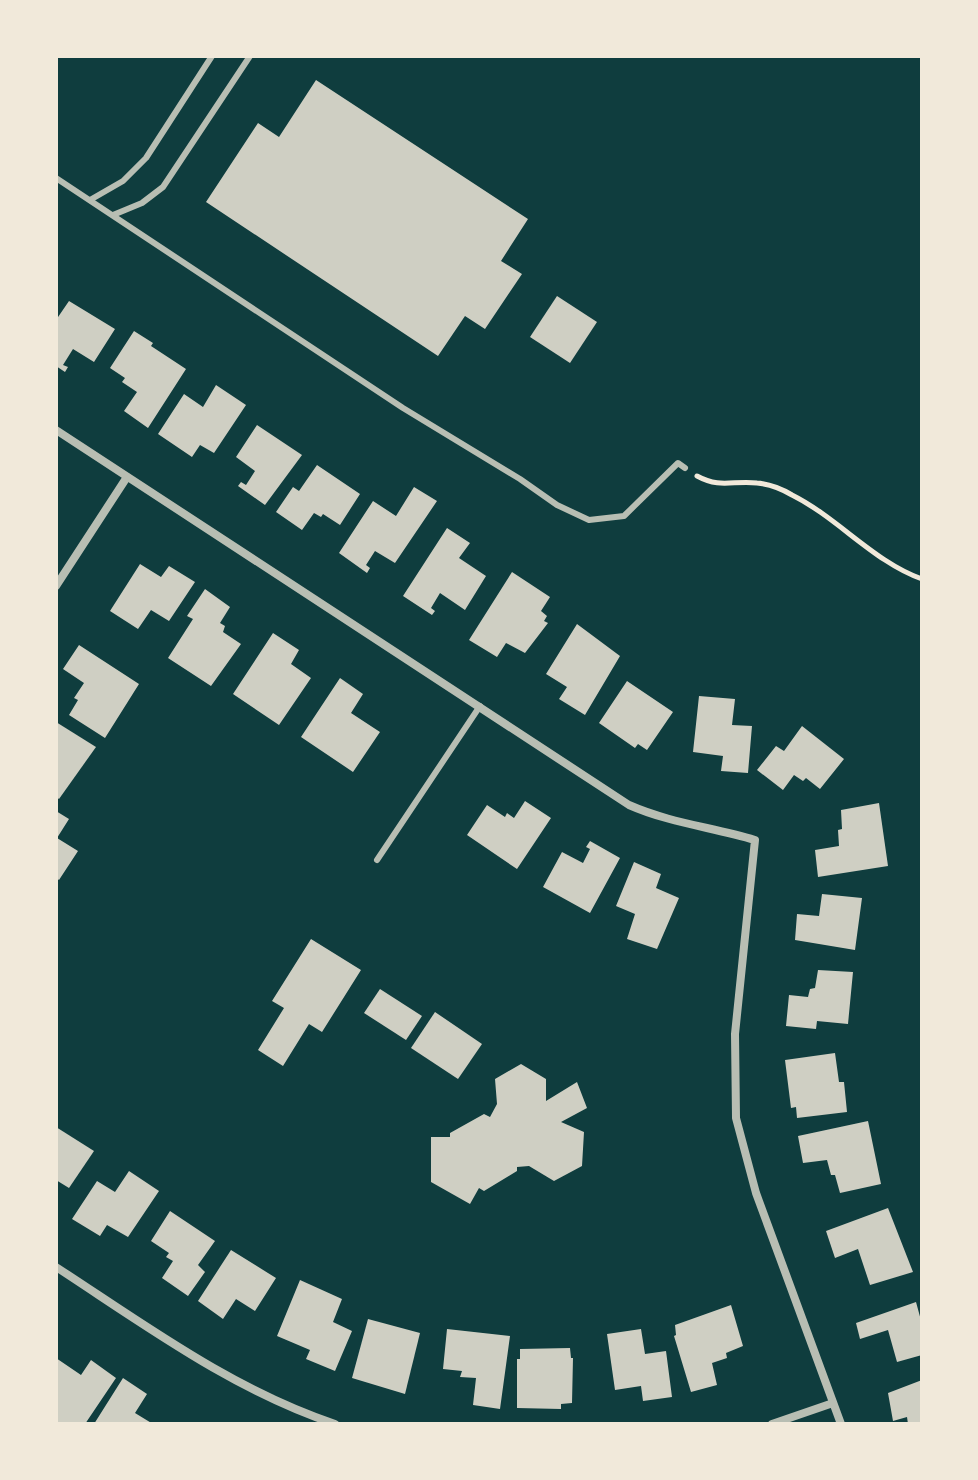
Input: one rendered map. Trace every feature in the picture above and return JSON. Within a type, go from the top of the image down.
[{"type":"street","points":[[56,430],[629,805],[661,819],[714,828],[755,840],[735,1034],[736,1118],[756,1193],[841,1424]]},
{"type":"street","points":[[56,586],[127,477]]},
{"type":"street","points":[[56,1267],[200,1360],[262,1395],[335,1424]]},
{"type":"street","points":[[772,1424],[833,1403]]},
{"type":"lane","points":[[90,200],[123,181],[146,158],[212,56]]},
{"type":"lane","points":[[113,215],[142,203],[163,187],[250,56]]},
{"type":"lane","points":[[56,178],[403,408],[557,505],[589,520],[624,516],[678,463],[685,468]]},
{"type":"lane","points":[[377,860],[480,706]]},
{"type":"path","points":[[685,468],[699,478],[719,485],[755,482],[791,494],[827,515],[899,568],[922,579]]},
{"type":"building","points":[[316,80],[528,219],[501,261],[522,274],[485,329],[465,316],[438,356],[206,202],[258,123],[279,137]]},
{"type":"building","points":[[557,296],[597,322],[570,363],[530,337]]},
{"type":"building","points":[[69,301],[115,329],[94,362],[73,349],[63,365],[68,367],[65,372],[56,366],[56,320]]},
{"type":"building","points":[[134,331],[186,369],[148,428],[124,411],[137,392],[122,382],[125,378],[110,368]]},
{"type":"building","points":[[216,385],[246,405],[214,453],[200,445],[192,457],[158,434],[184,394],[203,407]]},
{"type":"building","points":[[257,425],[302,455],[265,505],[238,486],[241,482],[246,485],[255,471],[236,457]]},
{"type":"building","points":[[317,465],[360,494],[340,525],[323,514],[321,517],[314,513],[302,530],[276,512],[293,487],[299,491]]},
{"type":"building","points":[[414,487],[437,501],[395,563],[375,551],[366,565],[370,568],[367,573],[339,553],[373,501],[396,516]]},
{"type":"building","points":[[447,528],[470,543],[459,558],[486,576],[465,610],[440,593],[431,608],[435,611],[432,615],[403,596]]},
{"type":"building","points":[[140,564],[161,577],[169,566],[195,582],[169,621],[151,610],[138,629],[110,611]]},
{"type":"building","points":[[512,572],[550,597],[541,611],[547,616],[544,621],[548,623],[525,653],[506,643],[497,657],[469,640]]},
{"type":"building","points":[[205,589],[230,607],[220,623],[225,626],[223,632],[241,644],[211,686],[168,658],[193,619],[187,616]]},
{"type":"building","points":[[577,624],[620,656],[585,715],[559,699],[567,687],[546,674]]},
{"type":"building","points":[[273,633],[299,650],[291,664],[311,678],[279,725],[233,694]]},
{"type":"building","points":[[79,645],[139,684],[105,738],[69,715],[78,700],[74,698],[84,683],[63,669]]},
{"type":"building","points":[[340,678],[363,694],[351,713],[380,732],[353,772],[301,737]]},
{"type":"building","points":[[627,681],[673,712],[647,750],[638,744],[635,748],[599,723]]},
{"type":"building","points":[[699,696],[735,699],[732,725],[752,726],[748,773],[721,771],[723,756],[693,752]]},
{"type":"building","points":[[56,722],[96,747],[59,799],[56,797]]},
{"type":"building","points":[[802,726],[844,759],[820,789],[806,778],[803,781],[794,775],[783,790],[757,770],[776,746],[784,751]]},
{"type":"building","points":[[525,801],[551,818],[517,869],[467,835],[487,805],[505,817],[507,813],[514,818]]},
{"type":"building","points":[[879,803],[888,866],[818,877],[815,850],[839,846],[841,810]]},
{"type":"building","points":[[56,811],[69,819],[57,838],[78,851],[59,880],[56,878]]},
{"type":"building","points":[[590,841],[620,858],[590,913],[543,887],[562,852],[583,863],[590,849],[586,847]]},
{"type":"building","points":[[634,862],[661,874],[656,888],[679,898],[657,949],[627,939],[635,914],[616,906]]},
{"type":"building","points":[[822,894],[862,898],[855,950],[795,940],[797,914],[819,916]]},
{"type":"building","points":[[311,939],[361,970],[322,1032],[309,1024],[283,1066],[258,1050],[284,1008],[272,1001]]},
{"type":"building","points":[[818,970],[853,972],[848,1024],[817,1021],[816,1029],[786,1026],[789,995],[808,997],[810,989],[815,988]]},
{"type":"building","points":[[380,989],[422,1016],[406,1040],[364,1013]]},
{"type":"building","points":[[435,1012],[482,1044],[458,1079],[411,1048]]},
{"type":"building","points":[[835,1053],[839,1082],[844,1082],[847,1112],[797,1118],[796,1107],[791,1108],[785,1060]]},
{"type":"building","points":[[521,1064],[546,1079],[546,1101],[577,1082],[587,1108],[561,1122],[584,1132],[582,1166],[554,1181],[529,1166],[517,1167],[517,1171],[484,1191],[479,1188],[470,1204],[431,1182],[431,1137],[450,1137],[450,1133],[484,1114],[490,1117],[497,1104],[495,1079]]},
{"type":"building","points":[[868,1121],[881,1184],[840,1193],[827,1160],[803,1163],[798,1136]]},
{"type":"building","points":[[56,1127],[94,1151],[69,1188],[56,1180]]},
{"type":"building","points":[[129,1171],[159,1191],[128,1237],[107,1225],[100,1236],[72,1219],[97,1181],[115,1192]]},
{"type":"building","points":[[888,1208],[913,1272],[870,1285],[858,1249],[835,1258],[826,1231]]},
{"type":"building","points":[[170,1211],[215,1241],[198,1265],[205,1272],[188,1296],[162,1278],[173,1261],[166,1257],[169,1253],[151,1241]]},
{"type":"building","points":[[231,1250],[276,1278],[255,1311],[236,1299],[223,1319],[198,1301]]},
{"type":"building","points":[[300,1280],[342,1299],[333,1322],[352,1331],[335,1371],[306,1359],[310,1350],[277,1336]]},
{"type":"building","points":[[916,1302],[922,1324],[922,1355],[897,1362],[888,1330],[860,1339],[856,1323]]},
{"type":"building","points":[[731,1305],[743,1346],[726,1353],[727,1358],[712,1363],[717,1385],[691,1392],[674,1336],[675,1325]]},
{"type":"building","points":[[368,1319],[420,1333],[405,1394],[352,1378]]},
{"type":"building","points":[[447,1329],[510,1336],[500,1409],[473,1405],[476,1378],[460,1377],[462,1371],[443,1369]]},
{"type":"building","points":[[641,1329],[645,1354],[666,1351],[672,1397],[643,1401],[641,1386],[615,1390],[607,1334]]},
{"type":"building","points":[[570,1348],[573,1358],[572,1403],[561,1404],[561,1409],[517,1408],[517,1359],[520,1359],[520,1349]]},
{"type":"building","points":[[56,1358],[81,1375],[91,1360],[116,1378],[85,1424],[56,1424]]},
{"type":"building","points":[[123,1378],[147,1394],[135,1413],[153,1424],[94,1424]]},
{"type":"building","points":[[922,1380],[922,1424],[908,1424],[907,1417],[893,1421],[888,1393]]}]
